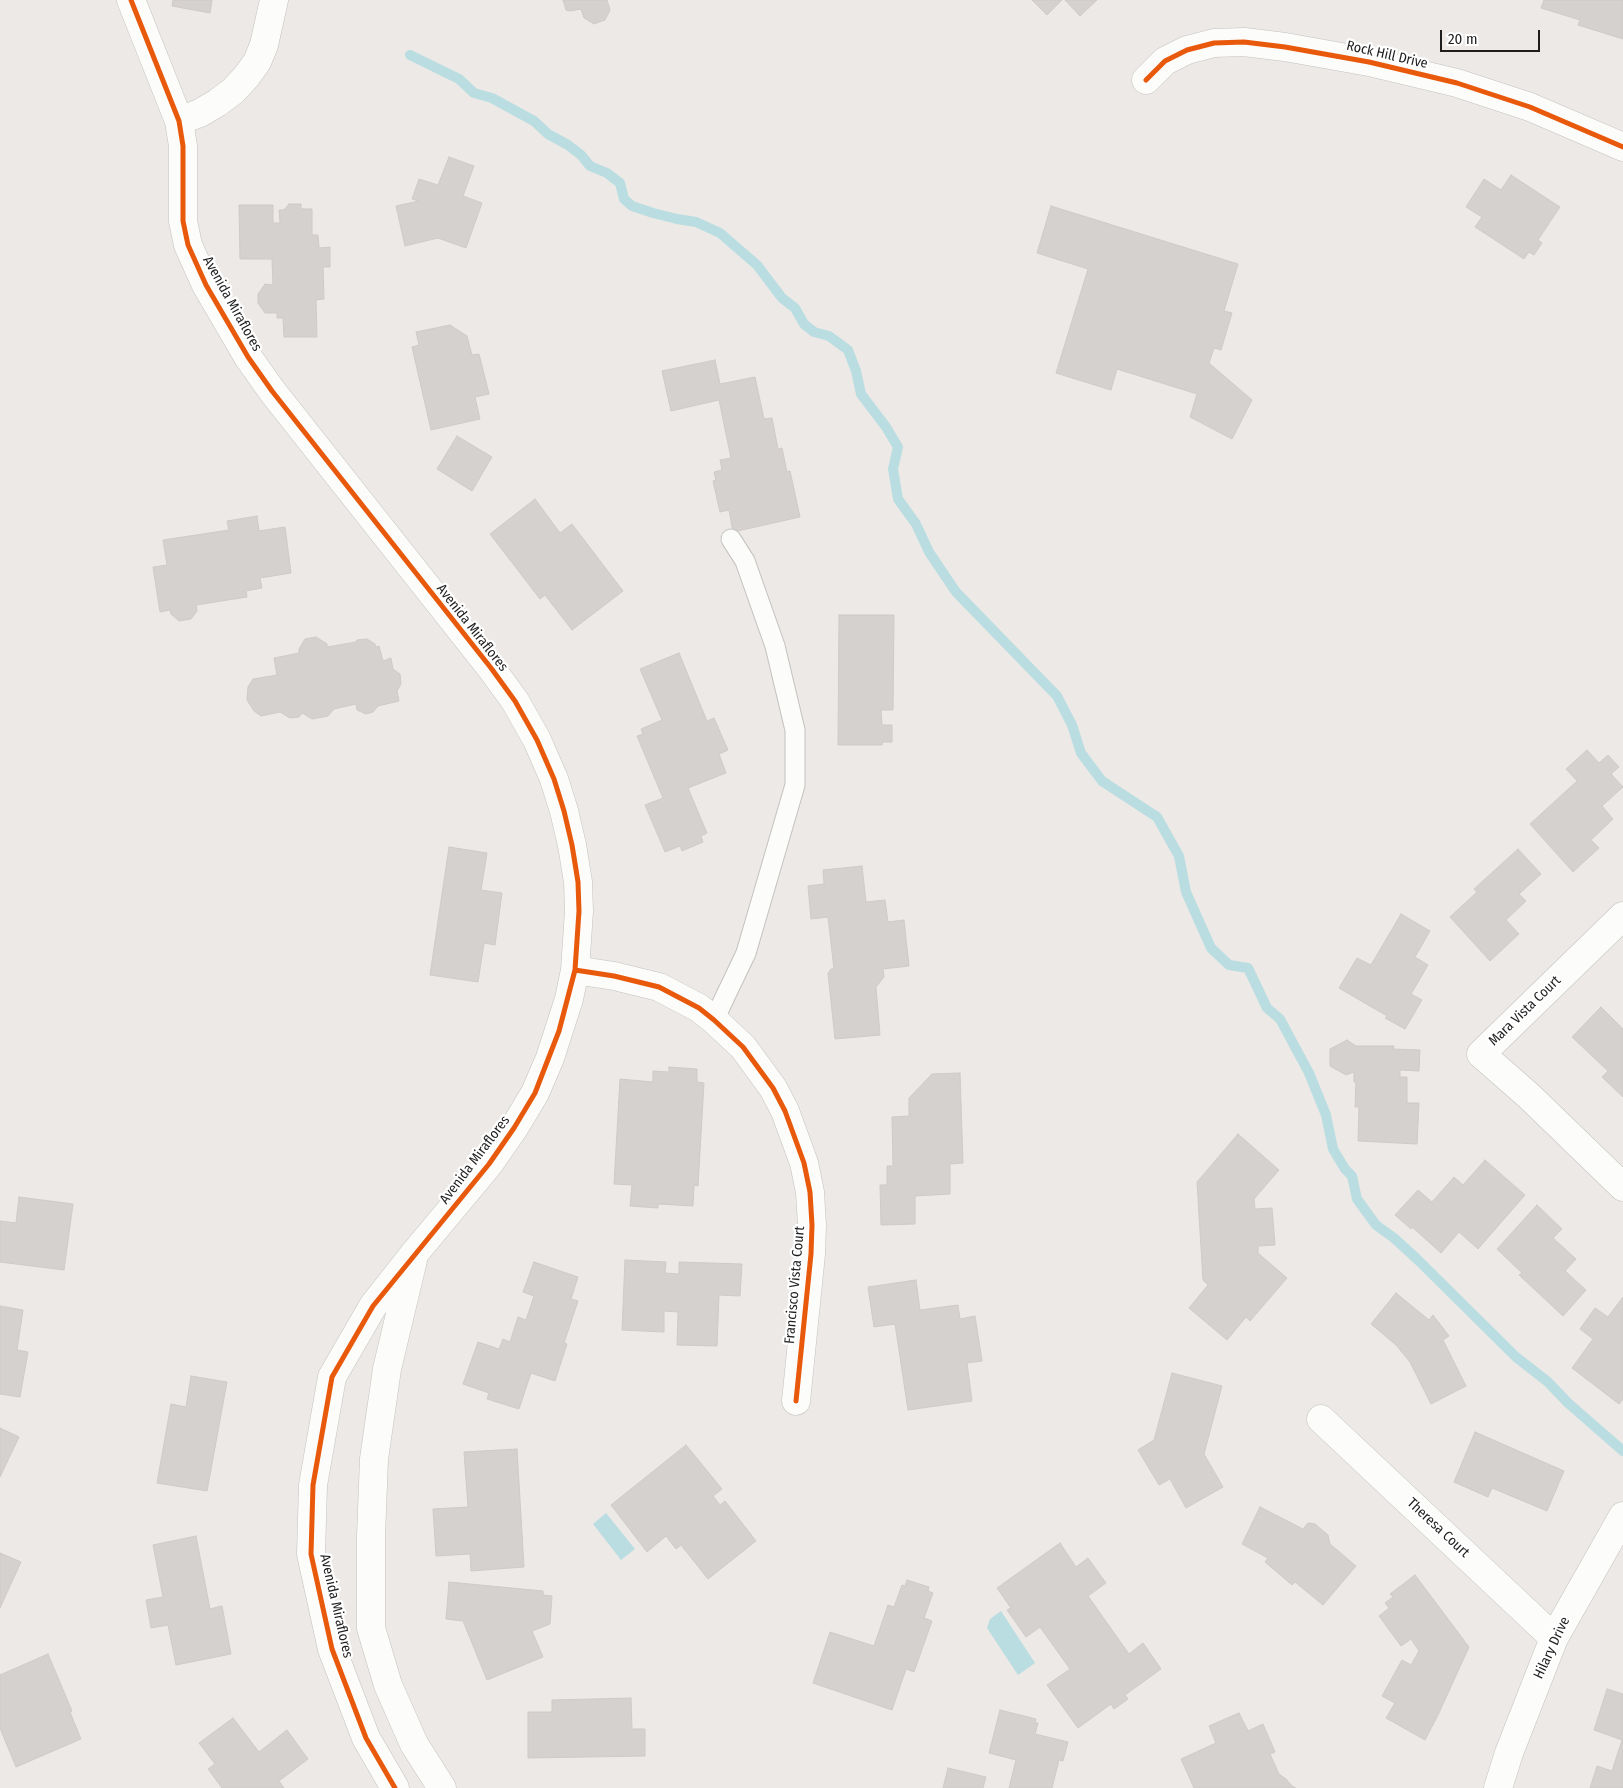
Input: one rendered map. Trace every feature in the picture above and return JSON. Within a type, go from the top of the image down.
[{"type":"street","name":"Avenida Miraflores","points":[[131,0],[179,121],[183,146],[183,222],[188,245],[206,286],[248,356],[272,391],[515,701],[537,740],[554,779],[564,810],[578,882],[579,911],[575,970],[559,1031],[535,1093],[489,1164],[373,1306],[332,1377],[313,1485],[311,1554],[332,1649],[366,1738],[395,1788]]},
{"type":"street","points":[[179,121],[200,113],[217,103],[233,91],[246,77],[257,62],[264,45],[274,0]]},
{"type":"street","name":"Rock Hill Drive","points":[[1146,80],[1165,61],[1187,50],[1214,44],[1244,42],[1285,47],[1326,53],[1414,72],[1494,94],[1564,120],[1623,147]]},
{"type":"street","name":"Mara Vista Court","points":[[1623,916],[1481,1054],[1529,1096],[1623,1187]]},
{"type":"street","name":"Francisco Vista Court","points":[[575,970],[614,976],[659,987],[685,1000],[714,1020],[743,1047],[773,1088],[785,1111],[804,1163],[810,1192],[812,1225],[811,1254],[796,1401]]},
{"type":"street","name":"Avenida Miraflores","points":[[414,1254],[387,1369],[374,1459],[371,1536],[371,1628],[388,1685],[414,1744],[442,1788]]},
{"type":"street","name":"Theresa Court","points":[[1321,1418],[1554,1638]]},
{"type":"street","name":"Hilary Drive","points":[[1498,1788],[1509,1753],[1554,1638],[1623,1516]]},
{"type":"lane","points":[[714,1020],[746,953],[795,784],[795,730],[775,646],[745,561],[731,539]]},
{"type":"water","points":[[606,1513],[635,1549],[621,1560],[593,1524]]},
{"type":"water","points":[[1001,1611],[1035,1663],[1018,1675],[987,1628],[990,1619]]},
{"type":"building","points":[[173,0],[212,0],[210,13],[172,6]]},
{"type":"building","points":[[563,0],[607,0],[610,10],[605,20],[594,24],[584,18],[581,9],[566,10]]},
{"type":"building","points":[[1032,0],[1062,0],[1047,15]]},
{"type":"building","points":[[1065,0],[1097,0],[1080,16]]},
{"type":"building","points":[[1544,0],[1623,0],[1623,39],[1578,25],[1580,20],[1541,8]]},
{"type":"building","points":[[449,157],[474,166],[463,196],[482,203],[466,248],[438,238],[405,246],[396,206],[419,201],[412,199],[419,179],[438,185]]},
{"type":"building","points":[[1511,175],[1560,207],[1538,240],[1542,243],[1534,255],[1529,252],[1524,259],[1475,227],[1482,217],[1466,207],[1484,179],[1501,190]]},
{"type":"building","points":[[289,204],[301,204],[301,209],[312,209],[312,235],[318,235],[319,248],[330,247],[330,267],[323,267],[324,299],[316,300],[317,337],[284,337],[283,318],[277,318],[277,313],[265,313],[258,303],[258,294],[265,284],[273,285],[272,259],[240,259],[239,205],[273,205],[273,223],[280,223],[279,210],[284,210]]},
{"type":"building","points":[[1051,206],[1238,264],[1224,311],[1232,313],[1221,350],[1214,348],[1209,363],[1252,400],[1232,439],[1190,417],[1197,394],[1117,369],[1111,390],[1056,373],[1088,269],[1037,253]]},
{"type":"building","points":[[450,325],[467,336],[472,355],[479,354],[489,394],[475,397],[480,419],[431,430],[412,347],[419,345],[416,332]]},
{"type":"building","points":[[715,360],[720,384],[755,377],[764,419],[772,418],[778,449],[782,448],[787,472],[790,471],[800,517],[733,532],[729,510],[720,512],[713,481],[716,480],[714,472],[722,470],[720,460],[731,458],[719,400],[671,411],[662,371]]},
{"type":"building","points":[[457,436],[492,457],[472,491],[437,469]]},
{"type":"building","points":[[535,499],[560,533],[572,524],[623,591],[572,630],[545,595],[540,599],[490,534]]},
{"type":"building","points":[[257,516],[259,531],[285,527],[291,573],[260,578],[262,588],[246,591],[247,597],[196,605],[197,611],[191,619],[179,621],[171,614],[170,610],[160,612],[153,567],[167,565],[163,540],[229,530],[227,521]]},
{"type":"building","points":[[839,615],[894,615],[893,710],[881,710],[882,725],[892,725],[892,742],[883,742],[882,745],[838,745]]},
{"type":"building","points":[[316,637],[327,644],[327,647],[367,639],[375,644],[376,647],[379,646],[383,661],[391,658],[393,669],[400,674],[401,684],[397,691],[399,701],[378,706],[373,712],[366,714],[357,710],[356,704],[334,709],[328,716],[312,719],[302,713],[299,717],[290,718],[280,712],[261,716],[254,711],[247,700],[248,687],[253,679],[277,675],[274,658],[299,653],[299,649],[305,639]]},
{"type":"building","points":[[679,653],[707,721],[714,718],[728,750],[719,754],[726,773],[688,788],[707,833],[701,836],[703,842],[682,851],[680,846],[665,852],[645,805],[663,798],[637,736],[643,734],[641,729],[662,720],[640,669]]},
{"type":"building","points":[[1587,750],[1599,763],[1608,755],[1619,767],[1611,774],[1623,787],[1602,806],[1613,819],[1591,840],[1599,848],[1573,872],[1530,824],[1577,781],[1566,769]]},
{"type":"building","points":[[449,847],[487,853],[481,890],[502,893],[495,945],[484,943],[478,982],[430,975]]},
{"type":"building","points":[[1518,849],[1541,874],[1519,894],[1526,901],[1506,920],[1519,934],[1490,961],[1450,917],[1477,892],[1474,889]]},
{"type":"building","points":[[862,866],[866,902],[885,900],[888,922],[904,920],[909,966],[883,969],[884,977],[876,987],[880,1035],[835,1039],[828,973],[831,969],[834,969],[828,917],[811,919],[808,886],[824,884],[823,870]]},
{"type":"building","points":[[1401,914],[1430,931],[1415,957],[1428,965],[1411,994],[1422,1000],[1405,1029],[1385,1018],[1387,1016],[1339,988],[1357,958],[1371,965]]},
{"type":"building","points":[[1601,1007],[1623,1029],[1623,1097],[1602,1077],[1608,1071],[1572,1037]]},
{"type":"building","points":[[1347,1040],[1356,1046],[1394,1046],[1393,1049],[1420,1050],[1419,1071],[1400,1070],[1400,1077],[1407,1077],[1407,1103],[1419,1103],[1417,1144],[1358,1141],[1359,1107],[1355,1107],[1356,1082],[1354,1082],[1354,1072],[1346,1075],[1330,1066],[1330,1049]]},
{"type":"building","points":[[669,1067],[697,1069],[697,1082],[704,1083],[698,1186],[694,1185],[693,1206],[658,1204],[658,1208],[630,1206],[632,1185],[614,1184],[620,1079],[653,1082],[653,1071],[669,1072]]},
{"type":"building","points":[[960,1073],[963,1163],[950,1164],[950,1194],[915,1196],[915,1224],[881,1225],[880,1185],[887,1185],[887,1166],[893,1166],[892,1117],[909,1116],[909,1098],[932,1074]]},
{"type":"building","points":[[1238,1134],[1279,1170],[1254,1199],[1255,1209],[1272,1208],[1275,1245],[1258,1246],[1258,1253],[1287,1278],[1250,1321],[1246,1317],[1227,1340],[1189,1308],[1208,1285],[1203,1280],[1197,1182]]},
{"type":"building","points":[[1485,1160],[1525,1195],[1478,1249],[1459,1232],[1441,1253],[1412,1227],[1411,1229],[1395,1215],[1418,1190],[1432,1202],[1454,1177],[1463,1185]]},
{"type":"building","points":[[19,1197],[73,1204],[64,1270],[0,1262],[0,1221],[16,1223]]},
{"type":"building","points":[[1537,1205],[1562,1229],[1553,1238],[1576,1259],[1565,1271],[1586,1290],[1563,1316],[1519,1275],[1522,1273],[1497,1249]]},
{"type":"building","points":[[625,1260],[666,1262],[665,1273],[679,1274],[679,1262],[742,1264],[740,1296],[719,1295],[717,1346],[677,1345],[678,1312],[664,1311],[664,1332],[622,1330]]},
{"type":"building","points":[[534,1262],[578,1277],[571,1299],[578,1301],[564,1343],[567,1344],[555,1381],[531,1373],[519,1409],[487,1399],[489,1393],[463,1384],[478,1342],[499,1349],[503,1339],[510,1342],[518,1317],[526,1320],[534,1296],[523,1292]]},
{"type":"building","points":[[916,1280],[920,1310],[958,1305],[960,1319],[975,1316],[982,1361],[967,1363],[972,1401],[908,1410],[895,1324],[874,1327],[868,1287]]},
{"type":"building","points":[[1396,1293],[1429,1320],[1433,1315],[1449,1336],[1443,1340],[1466,1386],[1431,1404],[1410,1362],[1396,1345],[1371,1324]]},
{"type":"building","points":[[1623,1297],[1623,1399],[1619,1404],[1572,1368],[1593,1339],[1580,1329],[1595,1308],[1608,1317]]},
{"type":"building","points":[[0,1306],[23,1310],[17,1350],[28,1352],[20,1397],[0,1394]]},
{"type":"building","points":[[1172,1373],[1222,1386],[1204,1454],[1223,1487],[1186,1508],[1170,1479],[1159,1485],[1138,1450],[1154,1440]]},
{"type":"building","points":[[191,1376],[227,1382],[207,1491],[157,1483],[171,1404],[186,1407]]},
{"type":"building","points":[[0,1428],[19,1437],[0,1477]]},
{"type":"building","points":[[1475,1432],[1564,1471],[1547,1511],[1492,1488],[1488,1497],[1454,1482]]},
{"type":"building","points":[[686,1445],[722,1489],[713,1496],[720,1505],[725,1501],[756,1541],[708,1579],[681,1545],[676,1549],[666,1536],[647,1552],[611,1505]]},
{"type":"building","points":[[517,1449],[524,1567],[471,1571],[470,1554],[436,1556],[433,1509],[468,1507],[464,1452]]},
{"type":"building","points":[[1260,1507],[1303,1529],[1308,1523],[1315,1524],[1328,1535],[1330,1544],[1356,1566],[1323,1605],[1295,1582],[1292,1585],[1265,1562],[1268,1558],[1242,1544]]},
{"type":"building","points":[[196,1536],[210,1609],[222,1606],[231,1654],[176,1665],[168,1625],[151,1628],[146,1600],[163,1597],[153,1545]]},
{"type":"building","points":[[1060,1543],[1076,1567],[1088,1558],[1106,1583],[1088,1596],[1129,1654],[1143,1643],[1161,1669],[1125,1695],[1128,1699],[1114,1709],[1111,1704],[1078,1728],[1047,1685],[1070,1669],[1040,1627],[1026,1637],[1007,1610],[1011,1608],[997,1588]]},
{"type":"building","points":[[0,1553],[21,1562],[0,1608]]},
{"type":"building","points":[[1415,1575],[1469,1647],[1425,1740],[1386,1718],[1395,1703],[1382,1696],[1402,1660],[1411,1665],[1419,1651],[1411,1639],[1401,1646],[1379,1616],[1389,1608],[1385,1603],[1393,1597],[1390,1594]]},
{"type":"building","points":[[907,1580],[929,1587],[928,1591],[933,1593],[924,1618],[932,1621],[914,1672],[906,1669],[892,1710],[813,1683],[830,1632],[874,1646],[888,1605],[894,1607],[902,1585],[905,1586]]},
{"type":"building","points":[[449,1582],[543,1591],[543,1595],[552,1596],[550,1624],[532,1631],[543,1657],[487,1680],[463,1621],[446,1619]]},
{"type":"building","points":[[48,1654],[72,1711],[70,1712],[81,1739],[16,1767],[0,1728],[0,1675]]},
{"type":"building","points":[[1607,1689],[1623,1694],[1623,1788],[1590,1788],[1597,1766],[1612,1771],[1622,1740],[1594,1730]]},
{"type":"building","points":[[631,1698],[632,1729],[645,1729],[645,1756],[528,1758],[528,1712],[552,1712],[552,1700]]},
{"type":"building","points":[[1000,1710],[1036,1719],[1035,1723],[1038,1723],[1035,1734],[1068,1742],[1063,1761],[1059,1760],[1052,1788],[1009,1788],[1016,1760],[989,1753]]},
{"type":"building","points":[[1239,1713],[1248,1731],[1263,1724],[1275,1752],[1270,1754],[1279,1774],[1296,1788],[1194,1788],[1181,1759],[1216,1743],[1209,1726]]},
{"type":"building","points":[[233,1718],[259,1752],[287,1730],[308,1759],[279,1781],[284,1788],[222,1788],[208,1769],[215,1764],[199,1743]]},
{"type":"building","points":[[948,1768],[986,1777],[983,1788],[943,1788]]},
{"type":"waterway","points":[[410,55],[459,79],[474,93],[492,98],[534,121],[548,134],[581,155],[590,166],[607,173],[620,183],[624,199],[632,206],[653,213],[696,222],[720,233],[757,265],[782,298],[795,308],[804,324],[814,332],[829,336],[848,350],[856,371],[861,394],[886,427],[898,447],[893,469],[898,499],[916,524],[929,552],[956,592],[1057,696],[1072,725],[1081,753],[1102,781],[1157,817],[1179,856],[1186,892],[1211,948],[1229,965],[1248,968],[1267,1008],[1280,1019],[1309,1073],[1326,1115],[1333,1149],[1345,1169],[1352,1176],[1357,1199],[1376,1225],[1417,1259],[1516,1357],[1548,1382],[1568,1403],[1623,1451]]},
{"type":"cycle path","points":[[131,0],[179,121],[183,146],[183,221],[188,245],[206,285],[248,357],[272,391],[515,701],[537,740],[554,779],[572,845],[578,882],[579,911],[575,970],[559,1031],[535,1093],[489,1164],[373,1306],[332,1377],[313,1485],[311,1554],[332,1649],[366,1738],[395,1788]]},
{"type":"cycle path","points":[[1146,80],[1165,61],[1187,50],[1214,43],[1244,42],[1285,47],[1369,62],[1457,83],[1530,107],[1623,147]]},
{"type":"cycle path","points":[[575,970],[614,976],[659,987],[699,1008],[743,1047],[773,1088],[785,1111],[804,1163],[810,1192],[812,1225],[811,1254],[796,1401]]}]
